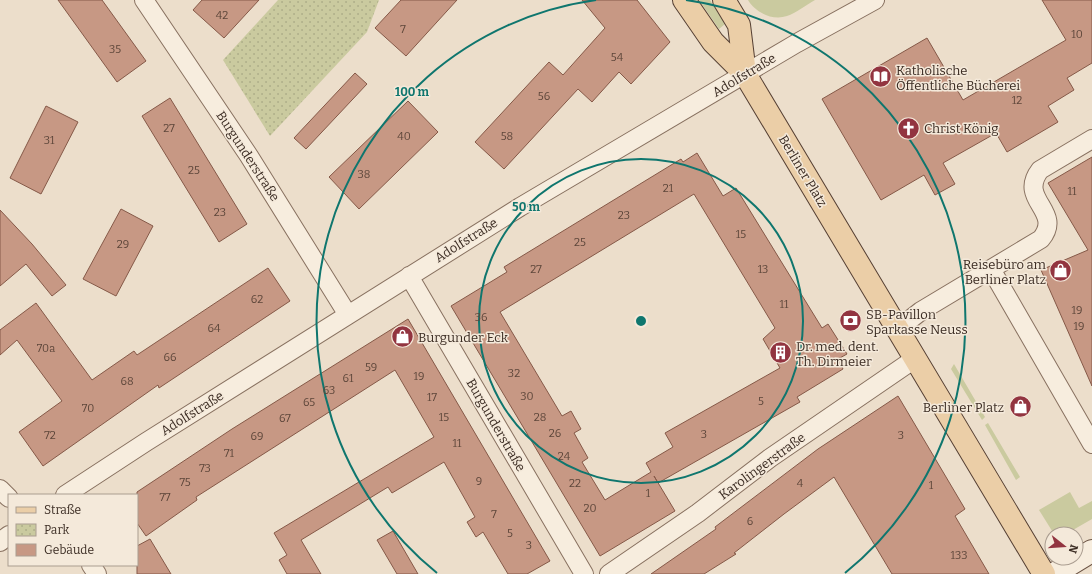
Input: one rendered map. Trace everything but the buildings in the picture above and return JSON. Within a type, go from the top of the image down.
[{"type":"main road","points":[[684,0],[713,42],[745,74]]},
{"type":"main road","points":[[724,0],[739,25],[745,74]]},
{"type":"main road","name":"Berliner Platz","points":[[745,74],[1044,574]]},
{"type":"main road","points":[[1054,574],[1092,551]]},
{"type":"street","name":"Burgunderstraße","points":[[144,0],[228,124],[348,315]]},
{"type":"street","name":"Adolfstraße","points":[[67,494],[520,207],[745,74],[853,6],[874,0]]},
{"type":"street","points":[[898,329],[921,311],[1041,239],[1047,232],[1049,225],[1035,195],[1033,186],[1035,177],[1040,170],[1092,140]]},
{"type":"street","points":[[991,269],[1092,444]]},
{"type":"street","name":"Burgunderstraße","points":[[409,276],[584,574]]},
{"type":"street","name":"Karolingerstraße","points":[[608,574],[698,513],[770,458],[916,358]]},
{"type":"street","points":[[0,489],[8,497]]},
{"type":"street","points":[[0,542],[8,536]]},
{"type":"green space","points":[[278,0],[379,0],[367,32],[270,136],[223,60]]},
{"type":"green space","points":[[699,0],[710,0],[725,24],[719,29]]},
{"type":"green space","points":[[748,0],[815,0],[790,15],[776,17],[759,12]]},
{"type":"green space","points":[[954,364],[985,417],[982,420],[951,369]]},
{"type":"green space","points":[[988,423],[1020,477],[1016,480],[985,425]]},
{"type":"green space","points":[[1070,492],[1079,508],[1092,501],[1092,519],[1080,526],[1049,526],[1039,510]]},
{"type":"place","name":"Katholische Öffentliche Bücherei","points":[[880,77]]},
{"type":"place","name":"Christ König","points":[[909,128]]},
{"type":"place","name":"Reisebüro am Berliner Platz","points":[[1061,271]]},
{"type":"place","name":"SB-Pavillon Sparkasse Neuss","points":[[850,321]]},
{"type":"place","name":"Burgunder Eck","points":[[403,337]]},
{"type":"place","name":"Dr. med. dent. Th. Dirmeier","points":[[781,353]]},
{"type":"place","name":"Berliner Platz","points":[[1020,407]]}]
